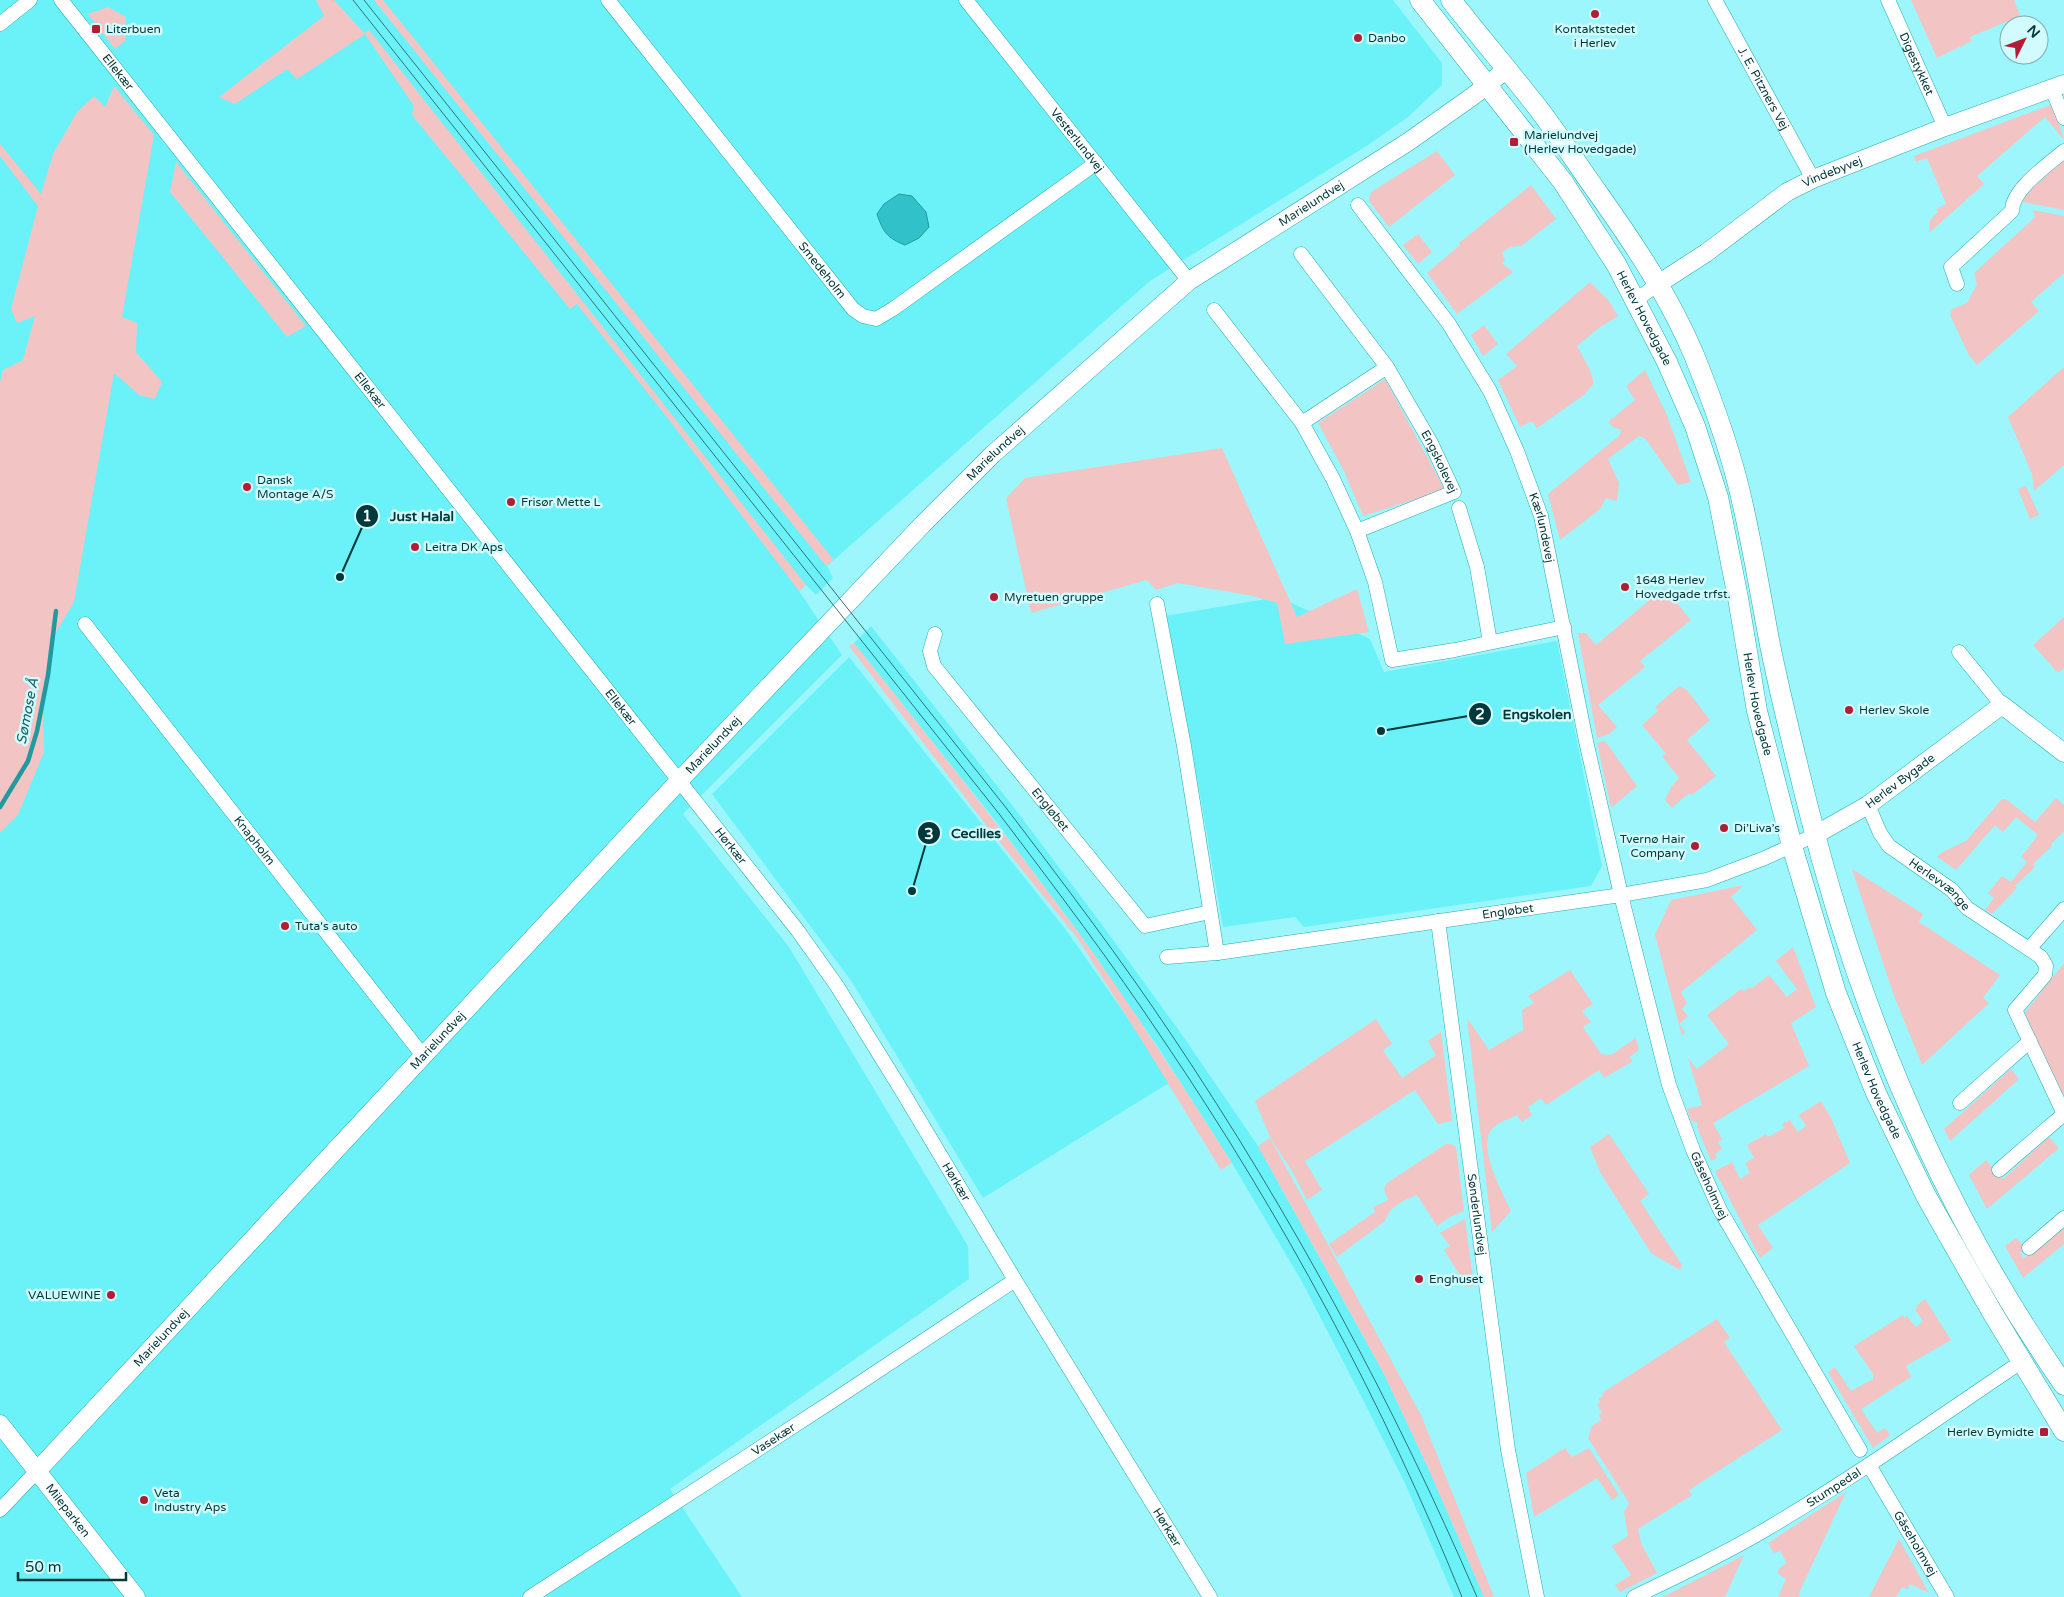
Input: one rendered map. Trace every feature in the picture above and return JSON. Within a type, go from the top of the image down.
[{"type":"main road","name":"Herlev Hovedgade","points":[[1420,0],[1563,182],[1616,264],[1667,362],[1695,426],[1718,497],[1738,598],[1757,711],[1792,846],[1836,993],[1876,1093],[1926,1196],[2021,1362],[2064,1431]]},
{"type":"main road","name":"Herlev Hovedgade","points":[[1450,0],[1554,130],[1642,255],[1693,353],[1719,421],[1742,498],[1771,649],[1815,835],[1862,988],[1900,1088],[1947,1188],[1992,1271],[2040,1351],[2064,1385]]},
{"type":"street","points":[[0,24],[30,0]]},
{"type":"street","name":"Ellekær","points":[[61,0],[678,782]]},
{"type":"street","name":"Smedeholm","points":[[608,0],[853,309],[863,316],[876,319],[893,308],[1096,163]]},
{"type":"street","name":"Vesterlundvej","points":[[966,0],[1189,281]]},
{"type":"street","name":"J. E. Pitzners Vej","points":[[1714,0],[1813,178]]},
{"type":"street","name":"Digestykket","points":[[1888,0],[1945,127]]},
{"type":"street","name":"Marielundvej","points":[[0,1510],[424,1057],[678,782],[923,524],[993,454],[1189,281],[1408,142],[1507,69]]},
{"type":"street","name":"Vindebyvej","points":[[1636,300],[1706,252],[1787,192],[1813,178],[2058,86],[2064,118]]},
{"type":"street","points":[[1957,284],[1951,267],[2012,211],[2012,203],[2020,191],[2064,151]]},
{"type":"street","name":"Kærlundevej","points":[[1358,205],[1449,324],[1490,391],[1523,466],[1541,516],[1586,741],[1621,895]]},
{"type":"street","name":"Engskolevej","points":[[1301,254],[1387,367],[1431,443],[1454,492],[1357,530]]},
{"type":"street","points":[[1214,310],[1302,423],[1333,479],[1357,530],[1375,582],[1392,660],[1564,627]]},
{"type":"street","points":[[1302,423],[1387,367]]},
{"type":"street","points":[[1459,508],[1477,567],[1490,642]]},
{"type":"street","points":[[1157,604],[1184,746],[1217,953]]},
{"type":"street","name":"Knapholm","points":[[84,624],[424,1057]]},
{"type":"street","name":"Engløbet","points":[[934,634],[930,651],[934,666],[1145,926],[1210,912]]},
{"type":"street","points":[[1958,652],[2002,704],[2064,753]]},
{"type":"street","name":"Herlev Bygade","points":[[1792,846],[1868,805],[2002,704]]},
{"type":"street","name":"Hørkær","points":[[678,782],[798,931],[837,986],[1210,1597]]},
{"type":"street","name":"Herlevvænge","points":[[1868,805],[1880,833],[1889,846],[1952,890],[1967,908],[2041,957],[2046,966],[2045,975],[2015,1010],[2064,1114],[1999,1170]]},
{"type":"street","name":"Engløbet","points":[[1168,957],[1217,953],[1621,895],[1707,880],[1792,846]]},
{"type":"street","name":"Gåseholmvej","points":[[1621,895],[1669,1085],[1693,1150],[1720,1210],[1860,1450]]},
{"type":"street","points":[[2029,949],[2064,909]]},
{"type":"street","name":"Sønderlundvej","points":[[1438,921],[1508,1450],[1537,1597]]},
{"type":"street","points":[[1960,1103],[2030,1041]]},
{"type":"street","points":[[2029,1248],[2064,1218]]},
{"type":"street","name":"Vasekær","points":[[530,1597],[842,1395],[1015,1280]]},
{"type":"street","name":"Stumpedal","points":[[1634,1597],[1728,1551],[1771,1527],[1869,1466],[2021,1362]]},
{"type":"street","name":"Mileparken","points":[[0,1424],[136,1597]]},
{"type":"street","name":"Gåseholmvej","points":[[1869,1466],[1947,1597]]},
{"type":"shaded area","points":[[0,0],[1393,0],[1442,63],[1442,85],[1408,117],[1368,145],[1150,281],[827,566],[833,578],[816,595],[806,585],[799,591],[842,655],[683,814],[789,947],[968,1246],[969,1279],[670,1489],[742,1597],[0,1597]]},
{"type":"shaded area","points":[[316,0],[334,0],[364,33],[369,30],[806,585],[799,591],[670,421],[577,304],[570,309],[412,115],[414,106],[365,34],[297,79],[287,69],[235,104],[219,97],[324,16]]},
{"type":"shaded area","points":[[374,0],[383,0],[834,560],[826,566]]},
{"type":"shaded area","points":[[1911,0],[2014,0],[2020,15],[1999,15],[1999,25],[1970,37],[1972,41],[1937,58]]},
{"type":"shaded area","points":[[108,7],[126,17],[125,41],[115,49],[88,14]]},
{"type":"shaded area","points":[[114,86],[154,135],[122,317],[137,323],[136,352],[162,382],[155,399],[139,395],[114,373],[74,602],[50,642],[43,709],[44,752],[18,815],[0,833],[0,382],[3,370],[23,360],[35,316],[17,323],[11,309],[38,206],[0,156],[0,144],[41,194],[53,154],[77,112],[94,96],[105,107]]},
{"type":"shaded area","points":[[2053,104],[2064,140],[2045,117],[1977,176],[1984,184],[1929,233],[1930,220],[1938,212],[1936,209],[1946,204],[1927,158],[1916,162],[1914,156]]},
{"type":"shaded area","points":[[1437,151],[1455,175],[1389,227],[1369,201],[1371,192]]},
{"type":"shaded area","points":[[2064,159],[2064,210],[2023,202],[2023,196]]},
{"type":"shaded area","points":[[176,162],[306,326],[287,337],[170,192]]},
{"type":"shaded area","points":[[1531,185],[1556,219],[1521,246],[1506,249],[1502,253],[1505,260],[1502,263],[1513,272],[1457,314],[1427,273],[1460,245],[1459,243]]},
{"type":"shaded area","points":[[899,194],[912,196],[926,212],[929,227],[919,238],[905,245],[886,234],[877,214],[884,204]]},
{"type":"shaded area","points":[[2033,210],[2064,216],[2064,273],[2031,302],[2039,311],[1977,365],[1969,355],[1950,315],[1952,309],[1967,303],[1977,284],[1974,273],[2035,217]]},
{"type":"shaded area","points":[[1418,234],[1432,252],[1418,264],[1403,245]]},
{"type":"shaded area","points":[[1590,282],[1609,301],[1618,316],[1600,327],[1577,346],[1590,370],[1594,383],[1584,395],[1537,428],[1532,421],[1520,427],[1498,380],[1517,366],[1506,354]]},
{"type":"shaded area","points":[[1484,325],[1498,344],[1483,356],[1471,335]]},
{"type":"shaded area","points":[[2064,367],[2064,465],[2034,491],[2032,474],[2008,417]]},
{"type":"shaded area","points":[[1645,370],[1666,413],[1691,482],[1678,485],[1645,438],[1639,436],[1608,459],[1619,483],[1617,501],[1606,498],[1600,509],[1560,540],[1548,494],[1620,435],[1621,430],[1613,427],[1608,422],[1635,400],[1626,386]]},
{"type":"shaded area","points":[[1385,379],[1445,490],[1363,516],[1343,469],[1318,423]]},
{"type":"shaded area","points":[[1222,448],[1297,617],[1357,589],[1369,632],[1285,644],[1277,603],[1253,596],[1178,583],[1156,590],[1147,580],[1031,613],[1006,498],[1025,478]]},
{"type":"shaded area","points":[[2026,486],[2039,515],[2030,519],[2018,489]]},
{"type":"shaded area","points":[[1664,588],[1691,620],[1640,661],[1645,667],[1598,705],[1617,727],[1609,734],[1597,738],[1578,633],[1586,633],[1596,645]]},
{"type":"shaded area","points":[[1278,597],[1370,639],[1384,672],[1557,641],[1602,866],[1591,886],[1304,927],[1295,917],[1223,927],[1199,789],[1165,616]]},
{"type":"shaded area","points":[[2064,617],[2064,668],[2058,673],[2033,645]]},
{"type":"shaded area","points":[[871,626],[1012,805],[1100,922],[1180,1032],[1258,1146],[1383,1372],[1430,1472],[1484,1597],[1454,1597],[1405,1483],[1356,1386],[1301,1280],[1232,1163],[1158,1047],[1081,936],[994,819],[854,643]]},
{"type":"shaded area","points":[[854,643],[997,825],[1081,936],[1158,1048],[1232,1163],[1221,1170],[1078,939],[986,825],[849,646]]},
{"type":"shaded area","points":[[849,657],[1066,930],[1172,1081],[983,1198],[852,982],[712,794]]},
{"type":"shaded area","points":[[1679,686],[1687,690],[1710,720],[1687,740],[1716,776],[1692,795],[1689,793],[1672,808],[1665,800],[1671,787],[1679,778],[1662,756],[1666,754],[1642,725],[1658,711],[1655,707]]},
{"type":"shaded area","points":[[1605,741],[1637,786],[1611,808],[1597,743]]},
{"type":"shaded area","points":[[2056,798],[2064,805],[2064,831],[2051,844],[2052,846],[2033,864],[2035,867],[2015,886],[2017,888],[1992,914],[1985,910],[1994,898],[1988,893],[2002,876],[2011,882],[2027,862],[2021,857],[2038,835],[2016,817],[2003,832],[1995,825],[1956,870],[1937,857],[1942,852],[1966,841],[2002,799],[2006,799],[2035,822]]},
{"type":"shaded area","points":[[1852,869],[1923,914],[1919,922],[2000,975],[1983,998],[1989,1003],[1922,1065],[1893,993]]},
{"type":"shaded area","points":[[1744,885],[1731,897],[1757,930],[1681,992],[1687,1003],[1682,1009],[1688,1016],[1679,1024],[1685,1032],[1682,1036],[1655,935],[1671,900]]},
{"type":"shaded area","points":[[1793,947],[1816,1007],[1791,1023],[1809,1066],[1713,1123],[1722,1139],[1718,1142],[1722,1149],[1715,1154],[1717,1158],[1711,1161],[1697,1127],[1697,1122],[1691,1121],[1687,1109],[1702,1105],[1688,1058],[1697,1069],[1729,1044],[1707,1015],[1741,989],[1744,991],[1750,987],[1752,988],[1769,975],[1787,997],[1797,989],[1776,961]]},
{"type":"shaded area","points":[[2064,963],[2064,1097],[2024,1014]]},
{"type":"shaded area","points":[[1570,970],[1593,1004],[1582,1011],[1591,1022],[1583,1027],[1601,1054],[1611,1055],[1636,1038],[1639,1050],[1629,1057],[1633,1061],[1604,1078],[1599,1070],[1546,1105],[1541,1098],[1528,1107],[1532,1115],[1522,1122],[1517,1115],[1493,1128],[1488,1135],[1489,1157],[1492,1169],[1511,1211],[1492,1232],[1467,1018],[1489,1050],[1523,1030],[1522,1010],[1534,1003],[1528,996]]},
{"type":"shaded area","points":[[1376,1019],[1392,1044],[1383,1050],[1402,1078],[1436,1055],[1428,1041],[1441,1032],[1452,1121],[1438,1124],[1415,1090],[1305,1161],[1322,1190],[1307,1200],[1292,1171],[1271,1139],[1255,1101]]},
{"type":"shaded area","points":[[2011,1069],[2019,1079],[1950,1141],[1944,1129]]},
{"type":"shaded area","points":[[1821,1101],[1831,1118],[1850,1163],[1758,1225],[1773,1248],[1760,1258],[1715,1171],[1732,1162],[1740,1179],[1750,1173],[1745,1163],[1754,1158],[1747,1145],[1766,1134],[1768,1137],[1784,1128],[1782,1124],[1790,1120],[1798,1132],[1806,1126],[1799,1115]]},
{"type":"shaded area","points":[[1609,1134],[1649,1194],[1640,1201],[1682,1265],[1680,1270],[1651,1253],[1600,1172],[1590,1147]]},
{"type":"shaded area","points":[[2049,1137],[2059,1148],[1987,1209],[1969,1175],[1986,1160],[2003,1179]]},
{"type":"shaded area","points":[[1270,1138],[1421,1415],[1494,1597],[1484,1597],[1430,1472],[1383,1372],[1258,1146]]},
{"type":"shaded area","points":[[1446,1144],[1456,1147],[1464,1211],[1450,1217],[1437,1226],[1417,1195],[1398,1204],[1390,1211],[1385,1221],[1337,1257],[1329,1244],[1375,1212],[1373,1207],[1388,1200],[1384,1189],[1387,1183]]},
{"type":"shaded area","points":[[1465,1219],[1474,1286],[1467,1287],[1444,1250],[1450,1246],[1440,1233]]},
{"type":"shaded area","points":[[2064,1226],[2064,1244],[2023,1278],[2005,1246],[2016,1238],[2026,1248],[2020,1253],[2024,1258]]},
{"type":"shaded area","points":[[1925,1299],[1951,1340],[1906,1366],[1911,1377],[1861,1409],[1877,1433],[1885,1428],[1890,1435],[1873,1448],[1828,1372],[1835,1367],[1851,1391],[1873,1379],[1873,1374],[1854,1346],[1903,1315],[1904,1318],[1907,1316],[1916,1327],[1923,1321],[1915,1310],[1916,1306]]},
{"type":"shaded area","points":[[1717,1319],[1730,1338],[1724,1342],[1782,1430],[1689,1490],[1692,1495],[1638,1529],[1641,1543],[1657,1573],[1620,1592],[1615,1585],[1631,1575],[1612,1546],[1628,1536],[1624,1512],[1629,1503],[1588,1438],[1592,1426],[1601,1420],[1599,1415],[1602,1413],[1597,1405],[1601,1402],[1598,1399],[1603,1396],[1602,1393]]},
{"type":"shaded area","points":[[1565,1448],[1572,1457],[1589,1448],[1619,1495],[1612,1500],[1597,1478],[1534,1517],[1526,1473]]},
{"type":"shaded area","points":[[1846,1492],[1799,1593],[1800,1597],[1778,1597],[1786,1579],[1777,1573],[1780,1567],[1787,1563],[1780,1551],[1774,1553],[1768,1543]]},
{"type":"shaded area","points":[[1899,1539],[1929,1593],[1910,1584],[1908,1589],[1902,1587],[1896,1597],[1869,1597]]},
{"type":"shaded area","points":[[1744,1555],[1725,1597],[1663,1597]]},
{"type":"waterway","name":"Sømose Å","points":[[0,807],[28,761],[37,731],[48,675],[56,611]]},
{"type":"tram line","points":[[353,0],[1000,815],[1084,926],[1144,1012],[1249,1174],[1328,1311],[1399,1452],[1462,1597]]},
{"type":"tram line","points":[[364,0],[1007,809],[1133,979],[1173,1037],[1258,1171],[1338,1310],[1411,1452],[1477,1597]]},
{"type":"place","name":"Kontaktstedet i Herlev","points":[[1595,14]]},
{"type":"place","name":"Literbuen","points":[[96,29]]},
{"type":"place","name":"Danbo","points":[[1358,38]]},
{"type":"place","name":"Marielundvej (Herlev Hovedgade)","points":[[1514,142]]},
{"type":"place","name":"Dansk Montage A/S","points":[[247,487]]},
{"type":"place","name":"Frisør Mette L","points":[[511,502]]},
{"type":"place","name":"Leitra DK Aps","points":[[415,547]]},
{"type":"place","name":"Just Halal","points":[[340,577]]},
{"type":"place","name":"1648 Herlev Hovedgade trfst.","points":[[1625,587]]},
{"type":"place","name":"Myretuen gruppe","points":[[994,597]]},
{"type":"place","name":"Herlev Skole","points":[[1849,710]]},
{"type":"place","name":"Engskolen","points":[[1381,731]]},
{"type":"place","name":"Di’Liva’s","points":[[1724,828]]},
{"type":"place","name":"Tvernø Hair Company","points":[[1695,846]]},
{"type":"place","name":"Cecilies","points":[[912,891]]},
{"type":"place","name":"Tuta's auto","points":[[285,926]]},
{"type":"place","name":"Enghuset","points":[[1419,1279]]},
{"type":"place","name":"VALUEWINE","points":[[111,1295]]},
{"type":"place","name":"Herlev Bymidte","points":[[2044,1432]]},
{"type":"place","name":"Veta Industry Aps","points":[[144,1500]]}]
